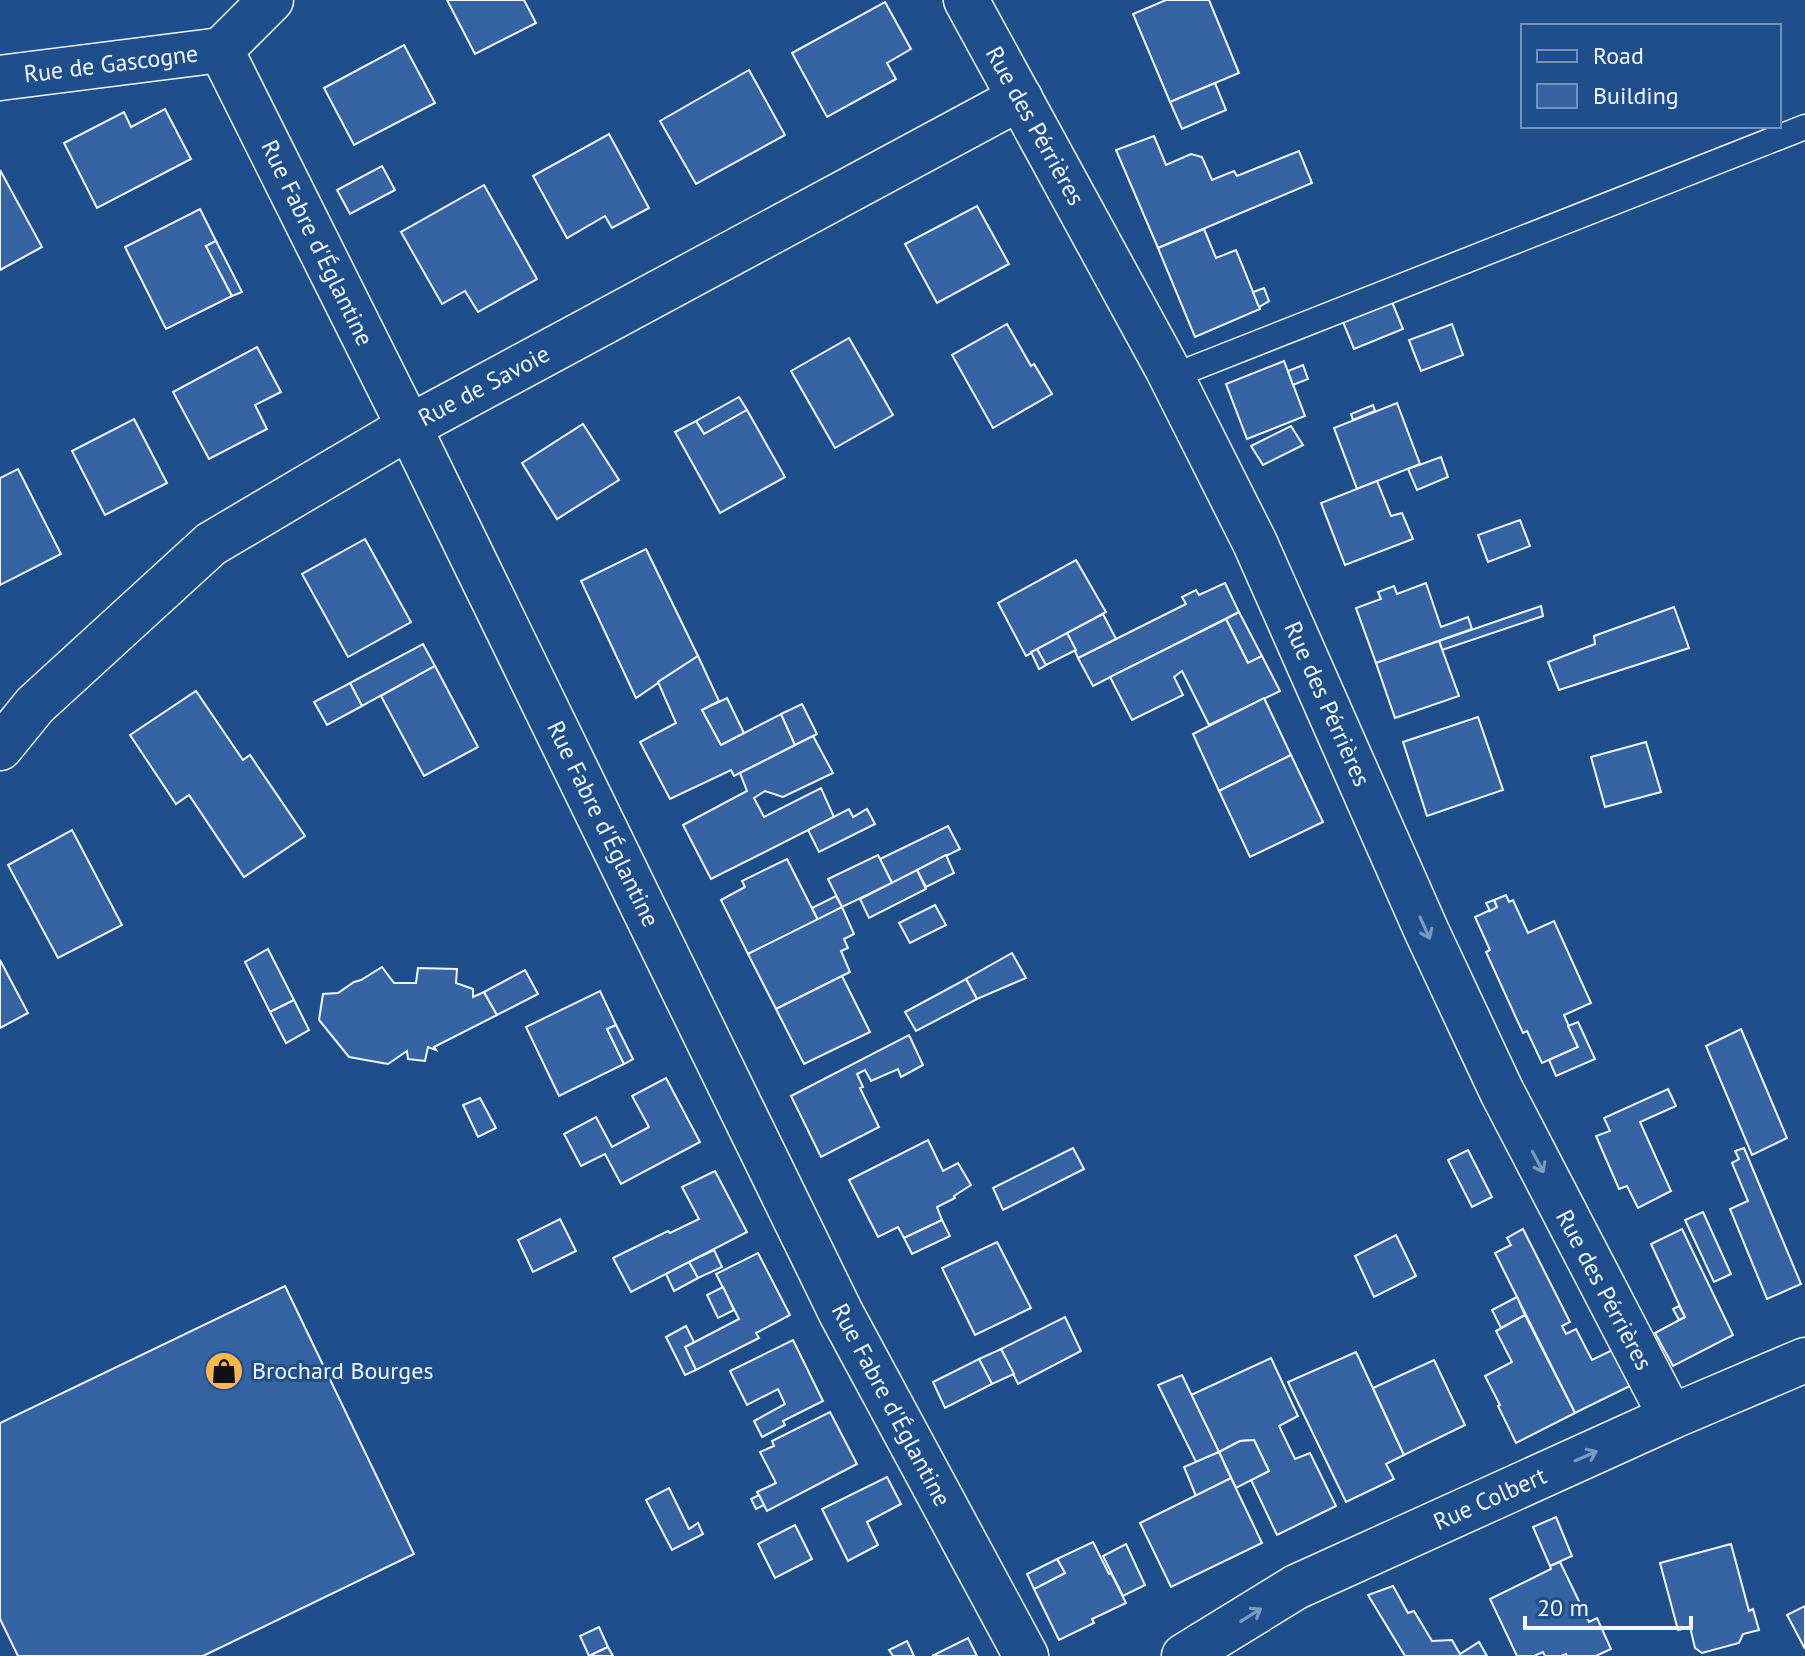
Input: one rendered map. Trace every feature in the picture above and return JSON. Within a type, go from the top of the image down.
[{"type":"street","points":[[221,50],[271,0]]},
{"type":"street","name":"Rue des Pérrières","points":[[966,0],[1171,377],[1255,543],[1427,932],[1502,1092],[1671,1417]]},
{"type":"street","name":"Rue de Gascogne","points":[[0,78],[221,50]]},
{"type":"street","name":"Rue Fabre d'Églantine","points":[[221,50],[409,427],[841,1313],[1026,1656]]},
{"type":"street","name":"Rue de Savoie","points":[[0,748],[35,705],[211,544],[409,427],[1020,98]]},
{"type":"street","name":"Rue Colbert","points":[[1184,1656],[1296,1587],[1671,1417],[1805,1360]]},
{"type":"lane","points":[[1171,377],[1805,127]]},
{"type":"building","points":[[447,0],[524,0],[536,23],[475,54]]},
{"type":"building","points":[[1166,0],[1209,0],[1239,73],[1170,102],[1133,14]]},
{"type":"building","points":[[885,2],[911,49],[887,63],[896,79],[827,117],[792,53]]},
{"type":"building","points":[[404,45],[435,103],[354,145],[324,88]]},
{"type":"building","points":[[749,70],[785,135],[696,184],[660,121]]},
{"type":"building","points":[[1215,83],[1226,110],[1182,129],[1170,102]]},
{"type":"building","points":[[165,109],[191,159],[97,208],[64,143],[124,112],[131,127]]},
{"type":"building","points":[[609,134],[649,208],[612,228],[605,216],[567,238],[533,176]]},
{"type":"building","points":[[1154,136],[1166,165],[1191,154],[1202,157],[1212,180],[1234,171],[1237,176],[1299,151],[1312,183],[1158,248],[1116,150]]},
{"type":"building","points":[[382,166],[395,190],[350,214],[337,190]]},
{"type":"building","points":[[0,170],[42,247],[0,270]]},
{"type":"building","points":[[484,185],[537,279],[478,312],[465,291],[442,304],[401,232]]},
{"type":"building","points":[[977,206],[1009,264],[937,303],[905,244]]},
{"type":"building","points":[[200,209],[216,241],[206,246],[232,296],[166,329],[125,247]]},
{"type":"building","points":[[1204,229],[1216,258],[1236,250],[1260,309],[1195,337],[1158,248]]},
{"type":"building","points":[[216,241],[242,292],[232,296],[206,246]]},
{"type":"building","points":[[1264,288],[1269,301],[1259,307],[1253,292]]},
{"type":"building","points":[[1390,297],[1403,329],[1354,349],[1341,317]]},
{"type":"building","points":[[1007,324],[1031,366],[1034,364],[1052,394],[993,428],[952,355]]},
{"type":"building","points":[[1452,324],[1463,355],[1421,371],[1409,340]]},
{"type":"building","points":[[849,338],[893,415],[835,448],[791,371]]},
{"type":"building","points":[[257,347],[281,392],[255,405],[267,429],[209,459],[173,392]]},
{"type":"building","points":[[1284,361],[1305,416],[1247,439],[1226,384]]},
{"type":"building","points":[[1303,365],[1308,379],[1293,385],[1288,371]]},
{"type":"building","points":[[739,397],[747,410],[704,434],[696,421]]},
{"type":"building","points":[[1397,403],[1420,464],[1357,489],[1334,428]]},
{"type":"building","points":[[1373,405],[1375,411],[1353,420],[1351,414]]},
{"type":"building","points":[[747,410],[785,477],[720,513],[675,432],[696,421],[704,434]]},
{"type":"building","points":[[134,419],[167,483],[105,515],[72,451]]},
{"type":"building","points":[[583,424],[619,480],[557,519],[522,463]]},
{"type":"building","points":[[1291,426],[1303,445],[1263,465],[1251,446]]},
{"type":"building","points":[[1441,457],[1448,477],[1417,490],[1408,469]]},
{"type":"building","points":[[18,469],[61,554],[0,585],[0,478]]},
{"type":"building","points":[[1377,481],[1391,516],[1402,513],[1413,539],[1345,565],[1321,503]]},
{"type":"building","points":[[1520,520],[1530,546],[1488,562],[1478,535]]},
{"type":"building","points":[[365,539],[411,622],[348,657],[302,574]]},
{"type":"building","points":[[646,549],[698,656],[636,698],[581,581]]},
{"type":"building","points":[[1076,560],[1106,612],[1026,656],[998,603]]},
{"type":"building","points":[[1225,583],[1239,612],[1093,686],[1078,658],[1186,604],[1182,597],[1196,590],[1199,595]]},
{"type":"building","points":[[1426,583],[1441,627],[1468,617],[1472,629],[1376,663],[1356,608],[1381,599],[1378,592],[1394,586],[1397,594]]},
{"type":"building","points":[[1541,606],[1543,616],[1442,650],[1439,641]]},
{"type":"building","points":[[1674,607],[1689,648],[1559,690],[1548,662],[1595,644],[1594,636]]},
{"type":"building","points":[[1239,612],[1262,656],[1248,663],[1226,619]]},
{"type":"building","points":[[1103,614],[1116,639],[1078,658],[1067,633]]},
{"type":"building","points":[[1226,619],[1248,663],[1262,656],[1280,691],[1209,725],[1182,671],[1174,677],[1183,695],[1132,720],[1110,677]]},
{"type":"building","points":[[1067,633],[1076,650],[1046,665],[1037,649]]},
{"type":"building","points":[[1439,641],[1459,696],[1395,718],[1376,663]]},
{"type":"building","points":[[423,644],[435,666],[362,706],[350,683]]},
{"type":"building","points":[[1037,649],[1046,665],[1039,669],[1031,652]]},
{"type":"building","points":[[698,656],[719,701],[702,710],[721,745],[781,714],[795,745],[734,776],[731,770],[670,799],[640,742],[676,723],[658,682]]},
{"type":"building","points":[[435,666],[478,747],[424,776],[381,696]]},
{"type":"building","points":[[350,683],[362,706],[327,725],[314,702]]},
{"type":"building","points":[[196,691],[243,760],[250,755],[305,836],[244,877],[189,795],[176,804],[130,735]]},
{"type":"building","points":[[727,698],[744,733],[721,745],[702,710]]},
{"type":"building","points":[[1264,698],[1291,755],[1219,791],[1193,734]]},
{"type":"building","points":[[802,704],[817,734],[795,745],[781,714]]},
{"type":"building","points":[[1478,717],[1503,790],[1427,816],[1403,742]]},
{"type":"building","points":[[813,736],[833,773],[783,797],[765,791],[754,798],[764,817],[821,788],[834,817],[711,879],[683,825],[747,791],[740,773]]},
{"type":"building","points":[[1646,742],[1661,792],[1605,807],[1591,757]]},
{"type":"building","points":[[1291,755],[1323,822],[1250,857],[1219,791]]},
{"type":"building","points":[[849,809],[853,817],[867,809],[875,824],[819,852],[808,830]]},
{"type":"building","points":[[948,826],[960,849],[892,883],[880,859]]},
{"type":"building","points":[[72,830],[122,925],[58,958],[8,865]]},
{"type":"building","points":[[878,855],[892,883],[842,907],[828,879]]},
{"type":"building","points":[[946,855],[954,873],[926,887],[917,870]]},
{"type":"building","points":[[787,859],[818,920],[748,954],[721,900],[745,887],[742,881]]},
{"type":"building","points":[[917,870],[926,889],[869,918],[860,899]]},
{"type":"building","points":[[1506,895],[1509,902],[1513,900],[1528,933],[1554,921],[1591,1003],[1564,1015],[1578,1047],[1542,1063],[1527,1031],[1523,1033],[1486,952],[1490,950],[1475,917],[1497,907],[1494,900]]},
{"type":"building","points":[[836,896],[842,907],[818,920],[812,908]]},
{"type":"building","points":[[1494,900],[1497,907],[1490,911],[1486,903]]},
{"type":"building","points":[[935,905],[946,925],[910,943],[899,923]]},
{"type":"building","points":[[842,907],[854,934],[844,939],[848,948],[841,951],[850,972],[776,1009],[748,954]]},
{"type":"building","points":[[268,949],[294,1000],[270,1012],[245,962]]},
{"type":"building","points":[[1012,953],[1026,978],[977,999],[966,979]]},
{"type":"building","points":[[0,960],[28,1013],[0,1028]]},
{"type":"building","points":[[382,967],[394,983],[416,983],[418,968],[457,969],[456,983],[473,989],[473,997],[484,992],[497,1015],[434,1047],[436,1050],[428,1047],[425,1061],[408,1059],[407,1051],[388,1064],[349,1057],[319,1020],[323,994],[338,993]]},
{"type":"building","points":[[525,970],[538,994],[497,1015],[484,992]]},
{"type":"building","points":[[842,976],[870,1032],[804,1064],[776,1009]]},
{"type":"building","points":[[966,979],[977,999],[916,1031],[905,1012]]},
{"type":"building","points":[[600,991],[616,1025],[607,1029],[624,1064],[559,1096],[526,1027]]},
{"type":"building","points":[[294,1000],[309,1030],[286,1043],[270,1012]]},
{"type":"building","points":[[1578,1022],[1595,1059],[1556,1076],[1549,1060],[1578,1047],[1568,1026]]},
{"type":"building","points":[[616,1025],[633,1059],[624,1064],[607,1029]]},
{"type":"building","points":[[1741,1029],[1787,1138],[1752,1155],[1706,1046]]},
{"type":"building","points":[[909,1035],[923,1065],[901,1077],[898,1069],[871,1081],[865,1070],[857,1074],[863,1087],[860,1088],[879,1127],[821,1157],[791,1096]]},
{"type":"building","points":[[666,1078],[700,1142],[621,1184],[605,1154],[581,1166],[564,1134],[596,1117],[612,1147],[649,1127],[632,1096]]},
{"type":"building","points":[[1668,1089],[1676,1106],[1640,1122],[1671,1191],[1638,1208],[1627,1186],[1619,1189],[1596,1136],[1610,1131],[1604,1118]]},
{"type":"building","points":[[480,1098],[496,1128],[478,1137],[463,1105]]},
{"type":"building","points":[[928,1140],[943,1171],[958,1163],[971,1185],[937,1207],[942,1220],[904,1238],[898,1227],[878,1237],[849,1180]]},
{"type":"building","points":[[1073,1148],[1084,1169],[1003,1210],[993,1188]]},
{"type":"building","points":[[1744,1148],[1801,1284],[1767,1299],[1730,1209],[1748,1201],[1732,1163],[1739,1159],[1735,1151]]},
{"type":"building","points":[[1468,1150],[1492,1197],[1472,1207],[1448,1160]]},
{"type":"building","points":[[715,1171],[747,1232],[631,1292],[613,1258],[699,1219],[682,1187]]},
{"type":"building","points":[[1703,1212],[1731,1274],[1714,1282],[1685,1220]]},
{"type":"building","points":[[560,1219],[576,1251],[533,1272],[518,1240]]},
{"type":"building","points":[[942,1220],[950,1236],[912,1254],[904,1238]]},
{"type":"building","points":[[1523,1229],[1570,1322],[1562,1326],[1566,1334],[1576,1329],[1592,1360],[1625,1344],[1644,1379],[1575,1413],[1495,1253],[1511,1245],[1507,1238]]},
{"type":"building","points":[[1682,1229],[1733,1335],[1673,1366],[1655,1333],[1685,1317],[1651,1244]]},
{"type":"building","points":[[1396,1235],[1416,1276],[1374,1297],[1355,1256]]},
{"type":"building","points":[[997,1242],[1031,1308],[975,1335],[942,1268]]},
{"type":"building","points":[[714,1250],[722,1267],[698,1278],[689,1262]]},
{"type":"building","points":[[758,1253],[790,1315],[756,1333],[759,1338],[696,1370],[685,1347],[739,1319],[716,1274]]},
{"type":"building","points":[[689,1262],[698,1278],[674,1291],[666,1274]]},
{"type":"building","points":[[285,1286],[414,1554],[203,1656],[18,1656],[0,1619],[0,1423]]},
{"type":"building","points":[[723,1287],[734,1310],[718,1318],[707,1295]]},
{"type":"building","points":[[1517,1297],[1525,1315],[1501,1328],[1492,1310]]},
{"type":"building","points":[[1679,1306],[1685,1317],[1679,1320],[1673,1309]]},
{"type":"building","points":[[1525,1315],[1575,1413],[1516,1443],[1485,1376],[1512,1362],[1496,1331]]},
{"type":"building","points":[[1065,1317],[1081,1351],[1018,1384],[1001,1349]]},
{"type":"building","points":[[686,1326],[694,1342],[685,1347],[696,1370],[685,1375],[666,1337]]},
{"type":"building","points":[[793,1340],[823,1401],[783,1421],[785,1425],[762,1437],[754,1421],[785,1404],[778,1389],[747,1405],[730,1371]]},
{"type":"building","points":[[1001,1349],[1014,1374],[992,1384],[979,1359]]},
{"type":"building","points":[[1356,1352],[1404,1455],[1386,1464],[1394,1479],[1346,1502],[1288,1382]]},
{"type":"building","points":[[1271,1358],[1298,1416],[1279,1426],[1295,1459],[1310,1453],[1336,1506],[1277,1535],[1251,1480],[1269,1471],[1254,1440],[1240,1441],[1219,1452],[1191,1395]]},
{"type":"building","points":[[979,1359],[992,1384],[945,1408],[933,1382]]},
{"type":"building","points":[[1434,1360],[1465,1425],[1404,1455],[1373,1388]]},
{"type":"building","points":[[1182,1375],[1219,1452],[1196,1462],[1158,1385]]},
{"type":"building","points":[[830,1412],[857,1464],[767,1511],[757,1492],[776,1483],[760,1452],[774,1446],[772,1441]]},
{"type":"building","points":[[1254,1440],[1269,1471],[1236,1488],[1219,1452],[1240,1441]]},
{"type":"building","points":[[1219,1452],[1231,1478],[1196,1496],[1184,1467]]},
{"type":"building","points":[[887,1477],[901,1504],[867,1522],[878,1545],[848,1561],[822,1509]]},
{"type":"building","points":[[1231,1478],[1262,1543],[1171,1587],[1140,1523]]},
{"type":"building","points":[[669,1488],[689,1529],[698,1523],[703,1534],[672,1550],[646,1500]]},
{"type":"building","points":[[759,1495],[764,1505],[756,1509],[751,1499]]},
{"type":"building","points":[[1556,1517],[1572,1556],[1550,1566],[1533,1527]]},
{"type":"building","points":[[795,1525],[812,1559],[775,1578],[758,1544]]},
{"type":"building","points":[[1093,1542],[1126,1603],[1092,1619],[1094,1623],[1059,1640],[1034,1589],[1065,1573],[1057,1559]]},
{"type":"building","points":[[1126,1544],[1145,1585],[1123,1596],[1103,1556]]},
{"type":"building","points":[[1731,1544],[1749,1611],[1753,1609],[1759,1630],[1743,1634],[1739,1643],[1702,1653],[1695,1648],[1690,1627],[1678,1630],[1660,1563]]},
{"type":"building","points":[[1057,1559],[1065,1573],[1034,1589],[1027,1574]]},
{"type":"building","points":[[1560,1562],[1589,1622],[1597,1618],[1611,1649],[1596,1656],[1545,1656],[1543,1652],[1534,1656],[1517,1656],[1490,1599]]},
{"type":"building","points":[[1393,1586],[1408,1613],[1414,1611],[1432,1641],[1452,1640],[1460,1654],[1479,1642],[1487,1656],[1405,1656],[1368,1595]]},
{"type":"building","points":[[1805,1606],[1805,1649],[1787,1615]]},
{"type":"building","points":[[599,1627],[608,1647],[589,1656],[580,1636]]},
{"type":"building","points":[[968,1638],[977,1656],[932,1656]]},
{"type":"building","points":[[907,1641],[914,1656],[893,1656],[889,1650]]},
{"type":"building","points":[[608,1647],[613,1656],[589,1656]]},
{"type":"place","name":"Brochard Bourges","points":[[224,1371]]}]
